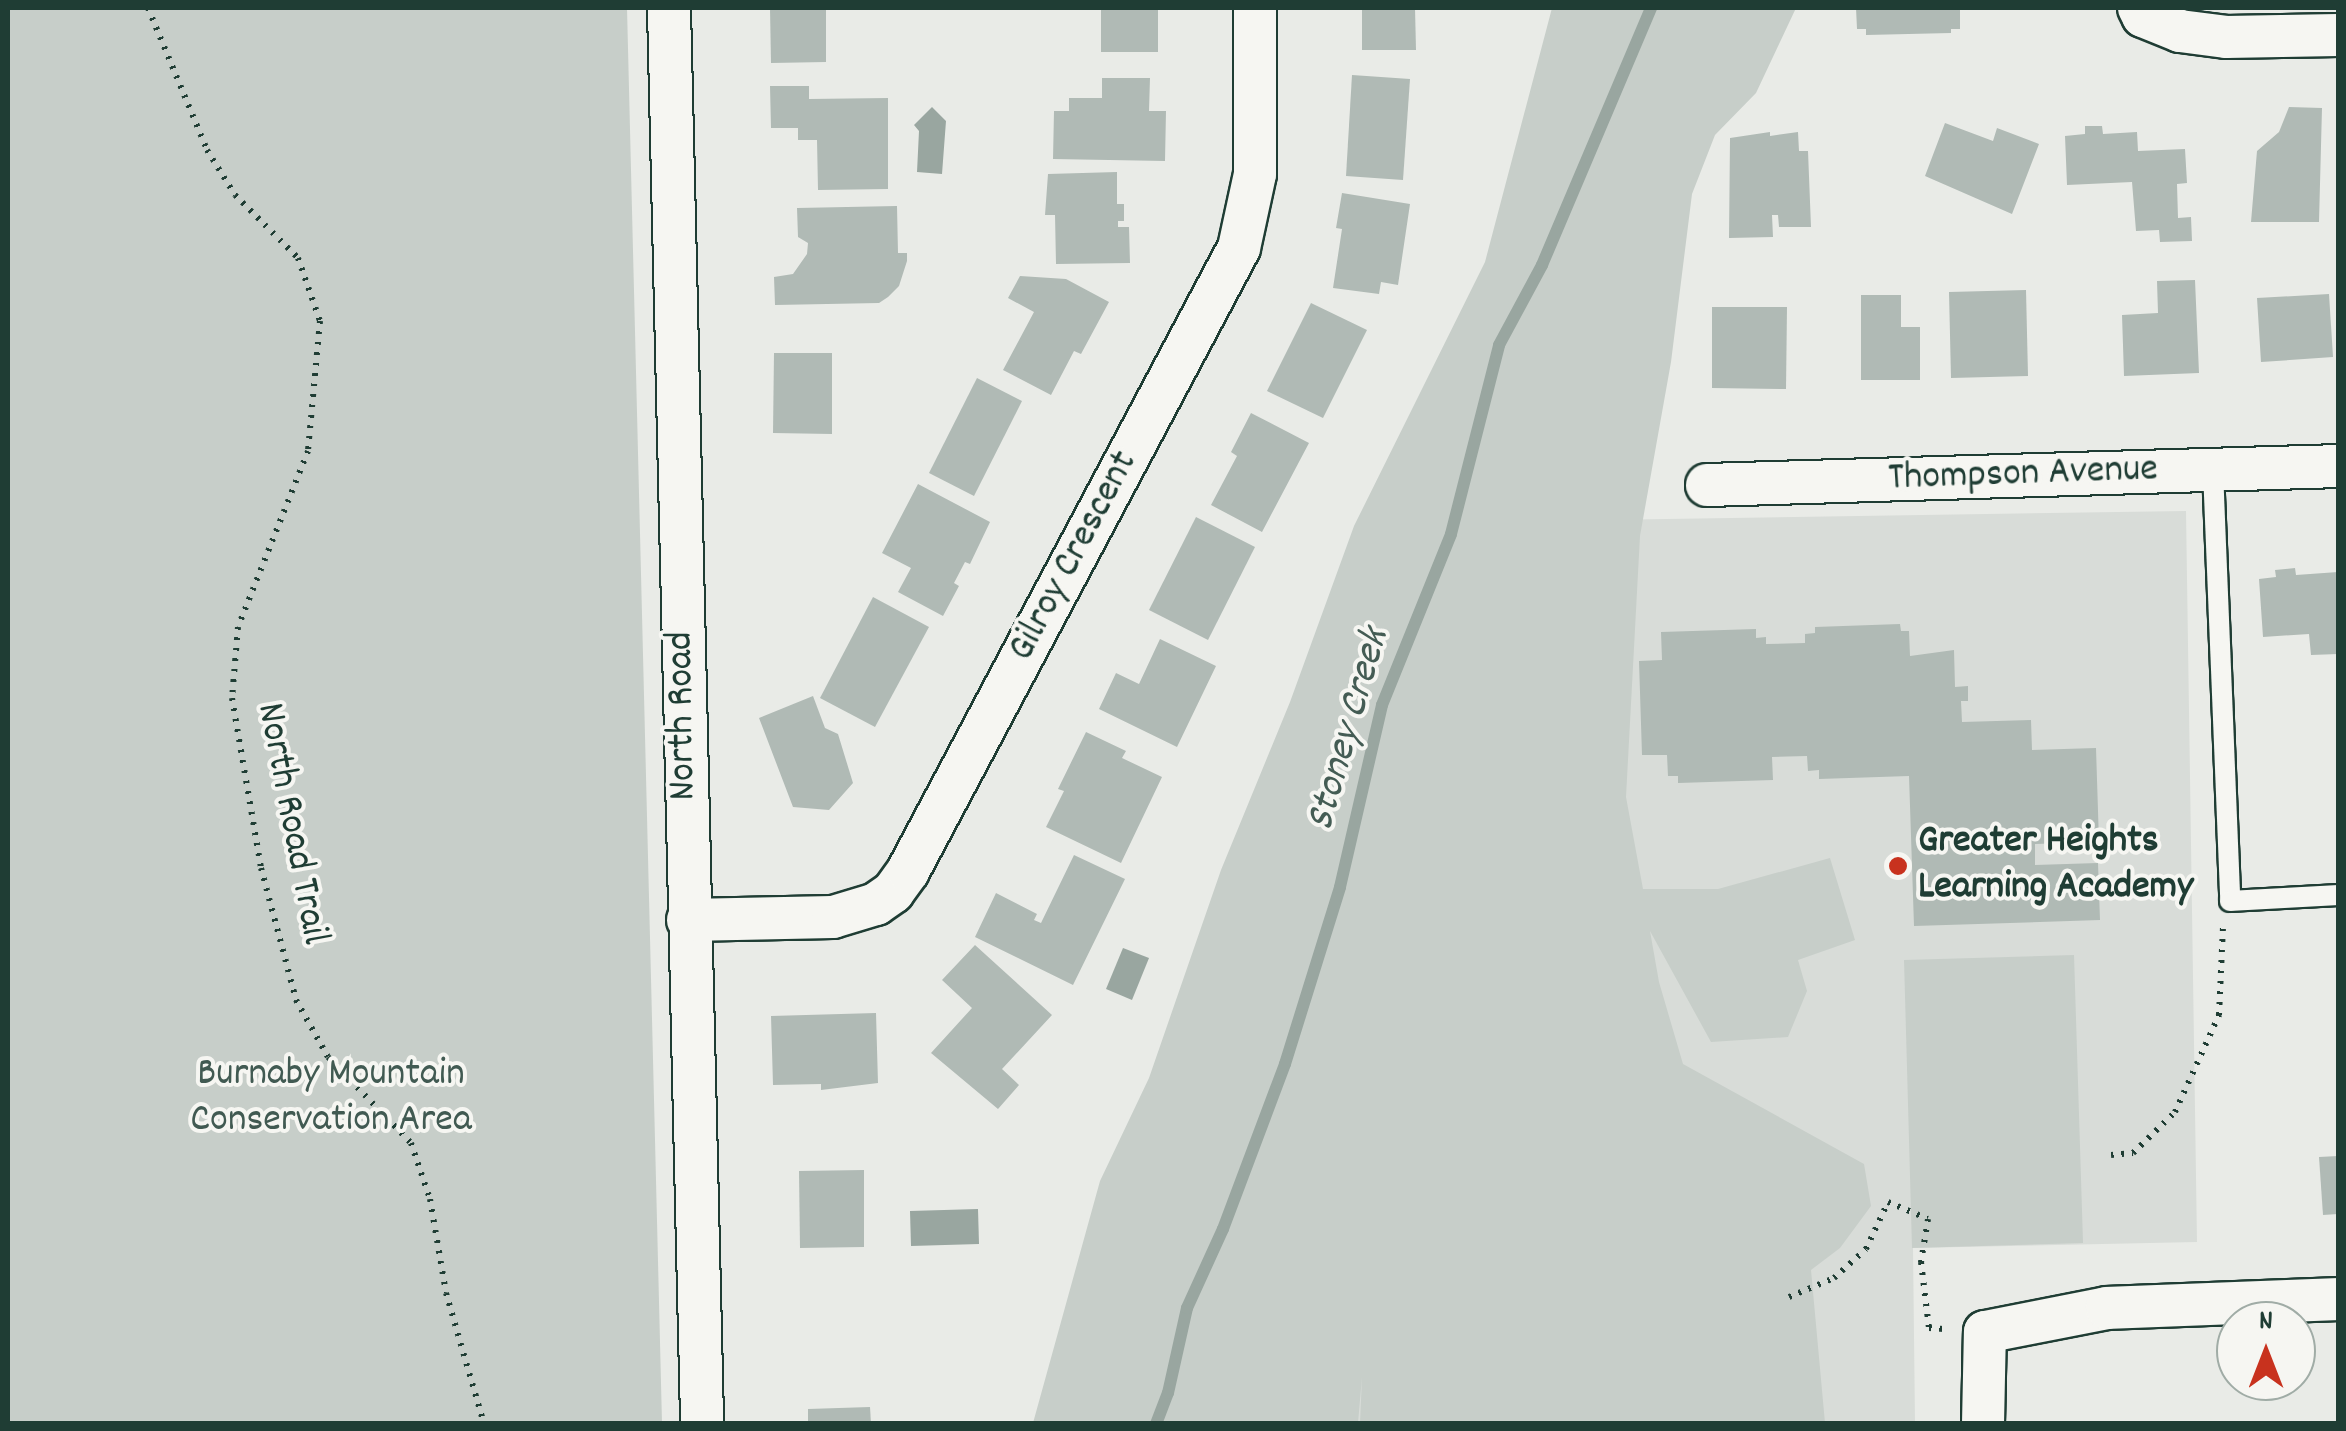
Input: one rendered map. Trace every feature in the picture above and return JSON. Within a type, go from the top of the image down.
[{"type":"street","name":"North Road","points":[[669,8],[702,1424]]},
{"type":"street","name":"Gilroy Crescent","points":[[688,920],[834,917],[876,904],[893,892],[908,872],[1240,248],[1256,174],[1255,8]]},
{"type":"street","points":[[2139,8],[2144,16],[2180,30],[2211,35],[2338,35]]},
{"type":"street","name":"Thompson Avenue","points":[[1707,485],[2338,466]]},
{"type":"street","points":[[1983,1424],[1985,1332],[2108,1308],[2338,1299]]},
{"type":"lane","points":[[2212,470],[2230,900],[2338,895]]},
{"type":"path","name":"North Road Trail","points":[[148,8],[207,150],[235,195],[298,258],[320,322],[308,451],[238,627],[232,698],[261,868],[296,1000],[328,1056],[411,1144],[430,1199],[446,1293],[484,1424]]},
{"type":"path","points":[[2112,1155],[2133,1153],[2157,1132],[2175,1112],[2199,1063],[2219,1015],[2224,970],[2221,932],[2230,900]]},
{"type":"path","points":[[1789,1297],[1834,1278],[1866,1249],[1888,1202],[1928,1219],[1920,1262],[1928,1328],[1985,1332]]},
{"type":"shaded area","points":[[932,107],[946,121],[942,174],[917,172],[919,131],[914,125]]},
{"type":"shaded area","name":"Greater Heights Learning Academy","points":[[2186,511],[2197,1242],[1913,1248],[1915,1423],[1297,1424],[1294,1217],[1601,520]]},
{"type":"shaded area","points":[[1123,948],[1149,958],[1132,1000],[1106,989]]},
{"type":"shaded area","points":[[978,1209],[979,1244],[911,1246],[910,1211]]},
{"type":"green space","name":"Burnaby Mountain Conservation Area","points":[[8,8],[627,8],[662,1423],[8,1423]]},
{"type":"green space","points":[[1552,8],[1796,8],[1756,93],[1715,135],[1692,194],[1671,362],[1640,536],[1626,797],[1643,889],[1718,889],[1830,858],[1855,940],[1798,960],[1807,991],[1788,1037],[1711,1042],[1650,931],[1659,982],[1683,1064],[1864,1164],[1871,1206],[1840,1248],[1811,1270],[1825,1423],[1360,1423],[1362,1377],[1358,1423],[1033,1423],[1100,1181],[1149,1078],[1221,870],[1290,702],[1354,526],[1485,262]]},
{"type":"green space","points":[[2074,955],[2083,1243],[1912,1248],[1904,960]]},
{"type":"building","points":[[770,8],[826,8],[826,62],[771,63]]},
{"type":"building","points":[[1101,8],[1158,8],[1158,52],[1101,52]]},
{"type":"building","points":[[1362,8],[1415,8],[1416,50],[1362,50]]},
{"type":"building","points":[[1856,8],[1951,8],[1960,10],[1960,29],[1951,29],[1951,33],[1866,35],[1866,29],[1857,29]]},
{"type":"building","points":[[1352,75],[1410,79],[1403,180],[1346,176]]},
{"type":"building","points":[[1102,78],[1150,78],[1149,111],[1166,111],[1165,161],[1053,159],[1054,111],[1069,111],[1069,98],[1102,98]]},
{"type":"building","points":[[770,86],[809,86],[809,99],[888,98],[888,189],[818,190],[817,140],[798,140],[798,128],[771,128]]},
{"type":"building","points":[[2289,107],[2322,108],[2319,222],[2251,222],[2257,151],[2279,132]]},
{"type":"building","points":[[1945,123],[1993,141],[1997,128],[2039,144],[2012,214],[1925,176]]},
{"type":"building","points":[[2085,126],[2102,126],[2103,134],[2137,132],[2138,151],[2185,149],[2187,183],[2177,184],[2178,218],[2191,217],[2192,241],[2160,242],[2159,230],[2136,231],[2132,182],[2067,185],[2065,136],[2085,134]]},
{"type":"building","points":[[1770,132],[1770,136],[1798,132],[1799,151],[1808,151],[1811,227],[1779,227],[1778,215],[1772,215],[1773,237],[1729,238],[1730,138]]},
{"type":"building","points":[[1117,172],[1117,204],[1124,204],[1124,221],[1118,221],[1118,227],[1129,227],[1130,263],[1056,264],[1055,215],[1045,215],[1048,174]]},
{"type":"building","points":[[1342,193],[1410,204],[1398,285],[1381,282],[1379,294],[1333,288],[1342,229],[1336,228]]},
{"type":"building","points":[[897,206],[898,253],[907,253],[907,261],[899,286],[888,297],[879,303],[775,305],[774,277],[793,274],[807,254],[808,243],[798,237],[797,208]]},
{"type":"building","points":[[1020,276],[1066,279],[1109,302],[1081,354],[1074,351],[1051,395],[1003,370],[1034,312],[1008,298]]},
{"type":"building","points":[[2195,280],[2199,373],[2124,376],[2122,315],[2158,313],[2157,281]]},
{"type":"building","points":[[2026,290],[2028,376],[1951,378],[1949,292]]},
{"type":"building","points":[[2329,294],[2333,357],[2261,362],[2257,298]]},
{"type":"building","points":[[1861,295],[1901,295],[1901,327],[1920,327],[1920,380],[1861,380]]},
{"type":"building","points":[[1311,303],[1367,330],[1323,418],[1267,391]]},
{"type":"building","points":[[1712,307],[1787,307],[1786,389],[1712,388]]},
{"type":"building","points":[[774,353],[832,353],[832,434],[773,433]]},
{"type":"building","points":[[977,378],[1022,401],[974,496],[929,473]]},
{"type":"building","points":[[1251,413],[1309,443],[1262,532],[1211,505],[1237,456],[1231,452]]},
{"type":"building","points":[[918,484],[990,522],[970,564],[965,562],[954,583],[959,586],[943,616],[898,592],[911,568],[882,553]]},
{"type":"building","points":[[1196,517],[1255,547],[1208,640],[1149,610]]},
{"type":"building","points":[[2295,568],[2296,575],[2338,572],[2338,654],[2311,655],[2309,634],[2263,637],[2259,579],[2276,577],[2275,570]]},
{"type":"building","points":[[873,597],[929,627],[875,727],[820,698]]},
{"type":"building","points":[[1900,624],[1901,631],[1909,631],[1910,656],[1954,650],[1955,687],[1968,686],[1968,701],[1961,701],[1962,722],[2031,720],[2032,750],[2096,748],[2099,842],[2035,844],[2035,865],[2098,863],[2100,920],[1914,926],[1909,776],[1819,779],[1819,770],[1808,771],[1807,756],[1772,757],[1773,780],[1678,783],[1678,776],[1668,776],[1667,755],[1642,755],[1639,661],[1662,660],[1661,632],[1756,629],[1756,638],[1766,637],[1766,644],[1805,643],[1805,634],[1815,633],[1815,627]]},
{"type":"building","points":[[1160,639],[1216,666],[1177,747],[1099,709],[1116,673],[1139,684]]},
{"type":"building","points":[[813,696],[825,728],[838,734],[853,783],[829,810],[793,807],[759,718]]},
{"type":"building","points":[[1086,732],[1126,751],[1122,758],[1162,777],[1121,863],[1046,827],[1064,791],[1058,789]]},
{"type":"building","points":[[1074,855],[1125,879],[1073,985],[975,937],[996,893],[1037,914],[1034,920],[1041,923]]},
{"type":"building","points":[[975,945],[1052,1015],[1002,1069],[1019,1085],[998,1109],[931,1053],[972,1008],[942,980]]},
{"type":"building","points":[[876,1013],[878,1083],[821,1090],[821,1084],[773,1085],[771,1016]]},
{"type":"building","points":[[2338,1156],[2338,1214],[2323,1215],[2319,1157]]},
{"type":"building","points":[[864,1170],[864,1247],[800,1248],[799,1171]]},
{"type":"building","points":[[870,1407],[871,1424],[808,1424],[808,1409]]},
{"type":"waterway","name":"Stoney Creek","points":[[1156,1424],[1168,1393],[1187,1308],[1223,1229],[1285,1064],[1340,887],[1382,705],[1451,534],[1499,345],[1542,265],[1651,8]]},
{"type":"place","name":"Greater Heights Learning Academy","points":[[1898,866]]}]
